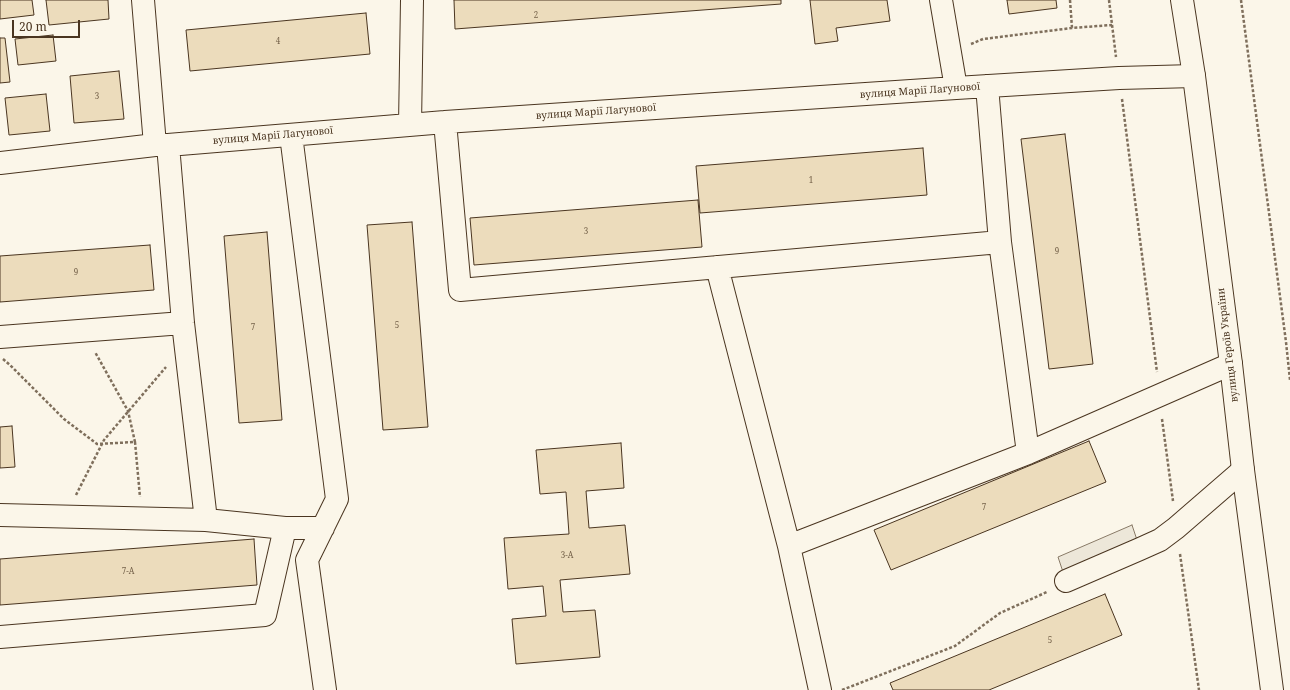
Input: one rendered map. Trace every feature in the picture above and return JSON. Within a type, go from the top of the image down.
[{"type":"street","points":[[143,0],[162,145],[206,520]]},
{"type":"street","points":[[410,125],[412,0]]},
{"type":"street","points":[[942,0],[956,88]]},
{"type":"street","name":"вулиця Героїв України","points":[[1182,0],[1194,76],[1272,690]]},
{"type":"street","name":"вулиця Марії Лагунової","points":[[0,163],[162,145],[445,122],[987,86],[1119,78],[1194,76]]},
{"type":"street","points":[[987,86],[1000,242],[1028,453]]},
{"type":"street","points":[[445,122],[460,290],[1000,242]]},
{"type":"street","points":[[291,134],[337,499],[307,560],[325,690]]},
{"type":"street","points":[[717,267],[789,546],[820,690]]},
{"type":"street","points":[[0,337],[183,323]]},
{"type":"street","points":[[789,546],[1028,453],[1231,364]]},
{"type":"street","points":[[1066,581],[1160,540],[1243,470]]},
{"type":"street","points":[[0,515],[206,520],[285,528],[323,528]]},
{"type":"street","points":[[0,637],[265,615],[285,528]]},
{"type":"path","points":[[1070,0],[1072,28]]},
{"type":"path","points":[[1109,0],[1176,528],[1199,690]]},
{"type":"path","points":[[1241,0],[1290,380]]},
{"type":"path","points":[[950,51],[983,39],[1072,28],[1112,25]]},
{"type":"path","points":[[83,331],[128,411],[135,442],[142,518]]},
{"type":"path","points":[[64,517],[102,443],[185,345]]},
{"type":"path","points":[[0,357],[10,364],[64,419],[97,444],[135,442]]},
{"type":"path","points":[[842,690],[955,646],[1000,613],[1054,589],[1066,581]]},
{"type":"shaded area","points":[[1132,525],[1140,549],[1066,581],[1058,557]]},
{"type":"building","points":[[0,0],[32,0],[34,15],[0,19]]},
{"type":"building","points":[[46,0],[108,0],[109,19],[49,25]]},
{"type":"building","points":[[454,0],[781,0],[781,4],[455,29]]},
{"type":"building","points":[[810,0],[887,0],[890,21],[836,28],[838,41],[815,44]]},
{"type":"building","points":[[1007,0],[1056,0],[1057,8],[1009,14]]},
{"type":"building","points":[[366,13],[370,54],[190,71],[186,30]]},
{"type":"building","points":[[53,35],[56,61],[18,65],[15,39]]},
{"type":"building","points":[[0,38],[5,38],[10,82],[0,83]]},
{"type":"building","points":[[119,71],[124,119],[74,123],[70,76]]},
{"type":"building","points":[[46,94],[50,131],[9,135],[5,98]]},
{"type":"building","points":[[1065,134],[1093,364],[1049,369],[1021,139]]},
{"type":"building","points":[[923,148],[927,195],[700,213],[696,166]]},
{"type":"building","points":[[698,200],[702,247],[474,265],[470,218]]},
{"type":"building","points":[[412,222],[428,427],[383,430],[367,225]]},
{"type":"building","points":[[267,232],[282,420],[239,423],[224,236]]},
{"type":"building","points":[[150,245],[154,290],[0,302],[0,256]]},
{"type":"building","points":[[12,426],[15,467],[0,468],[0,427]]},
{"type":"building","points":[[1089,441],[1106,482],[891,570],[874,530]]},
{"type":"building","points":[[621,443],[624,488],[586,491],[589,528],[625,525],[630,574],[560,580],[563,612],[595,610],[600,657],[516,664],[512,619],[546,616],[543,586],[508,589],[504,538],[569,534],[566,492],[540,494],[536,450]]},
{"type":"building","points":[[254,539],[257,585],[0,605],[0,559]]},
{"type":"building","points":[[1105,594],[1122,635],[989,690],[893,690],[890,683]]}]
